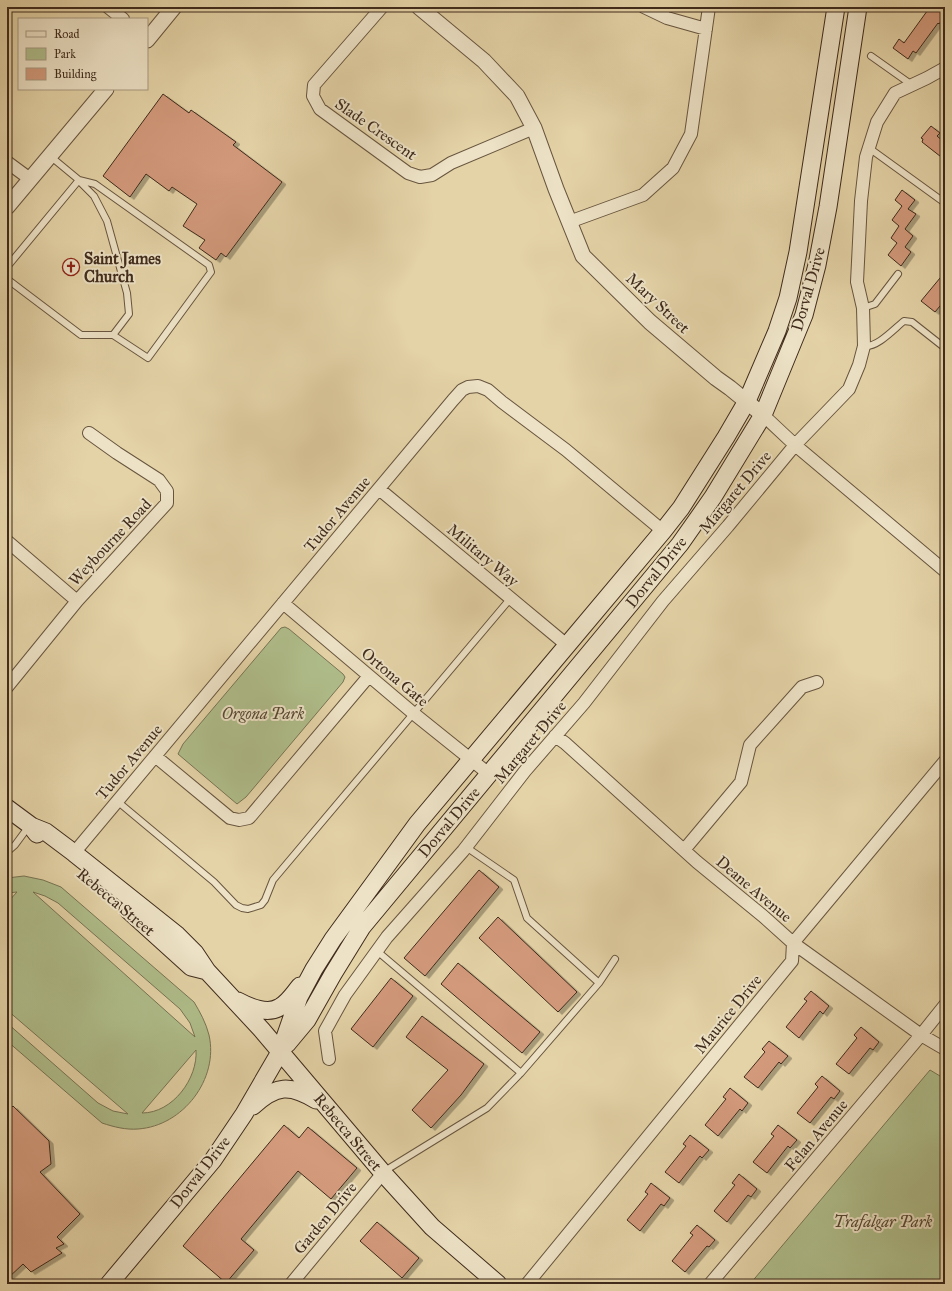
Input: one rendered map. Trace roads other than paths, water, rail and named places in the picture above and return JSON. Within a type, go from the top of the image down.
[{"type":"main road","name":"Dorval Drive","points":[[280,1052],[299,997],[314,969],[333,939],[417,824],[568,646],[681,508],[747,401],[788,298],[798,252],[836,7]]},
{"type":"main road","name":"Dorval Drive","points":[[109,1284],[213,1160],[244,1114],[280,1052],[307,1020],[362,927],[680,544],[713,497],[762,415],[804,314],[817,265],[828,207],[858,7]]},
{"type":"main road","name":"Rebecca Street","points":[[7,808],[30,825],[46,832],[74,852],[177,935],[195,953],[207,971],[252,1019],[383,1173],[432,1227],[498,1284]]},
{"type":"main road","name":"Rebecca Street","points":[[30,825],[41,840],[134,915],[191,967],[207,971]]},
{"type":"main road","points":[[228,995],[244,1004],[256,1008],[271,1010],[280,1008],[314,969]]},
{"type":"main road","points":[[244,1114],[270,1092],[284,1088],[296,1090],[326,1106]]},
{"type":"street","points":[[108,7],[122,18]]},
{"type":"street","points":[[148,38],[174,7]]},
{"type":"street","name":"Slade Crescent","points":[[382,7],[314,85],[313,96],[320,109],[408,173],[420,176],[432,175],[452,163],[534,128]]},
{"type":"street","name":"Mary Street","points":[[419,7],[484,61],[517,96],[534,128],[583,256],[650,322],[716,378],[747,401],[795,445],[945,571]]},
{"type":"street","points":[[644,7],[667,18],[706,28]]},
{"type":"street","points":[[569,222],[643,195],[673,168],[691,134],[709,7]]},
{"type":"street","name":"Margaret Drive","points":[[329,1059],[325,1031],[345,994],[387,937],[466,847],[525,771],[584,703],[663,601],[795,445],[849,389],[859,365],[864,346],[863,308],[857,282],[861,201],[866,157],[877,122],[895,93],[945,68]]},
{"type":"street","points":[[7,207],[105,90]]},
{"type":"street","points":[[7,162],[30,179]]},
{"type":"street","name":"Tudor Avenue","points":[[74,852],[462,390],[468,387],[478,386],[488,390],[566,450],[663,531]]},
{"type":"street","name":"Weybourne Road","points":[[7,687],[77,601],[167,503],[167,491],[159,480],[89,433]]},
{"type":"street","name":"Military Way","points":[[380,489],[568,646]]},
{"type":"street","points":[[7,541],[77,601]]},
{"type":"street","name":"Ortona Gate","points":[[283,603],[413,713],[489,774]]},
{"type":"street","points":[[155,756],[230,818],[240,820],[249,818],[369,676]]},
{"type":"street","points":[[684,850],[741,782],[750,745],[802,687],[817,682]]},
{"type":"street","name":"Deane Avenue","points":[[555,736],[571,748],[684,850],[793,943],[922,1035],[945,1049]]},
{"type":"street","points":[[793,943],[945,761]]},
{"type":"street","name":"Maurice Drive","points":[[527,1284],[679,1101],[792,961],[793,943]]},
{"type":"street","name":"Felan Avenue","points":[[710,1284],[922,1035],[945,1005]]},
{"type":"street","name":"Garden Drive","points":[[291,1284],[383,1173]]},
{"type":"lane","points":[[871,56],[912,85]]},
{"type":"lane","points":[[869,148],[945,203]]},
{"type":"lane","points":[[50,156],[79,180],[94,196],[107,221],[128,293],[129,314],[113,335]]},
{"type":"lane","points":[[7,267],[79,180]]},
{"type":"lane","points":[[7,279],[82,335],[113,335],[148,358],[211,272],[209,265],[95,184],[79,180]]},
{"type":"lane","points":[[863,308],[875,304],[898,274]]},
{"type":"lane","points":[[864,346],[870,347],[879,342],[904,321],[912,322],[945,348]]},
{"type":"lane","points":[[117,801],[214,882],[236,905],[248,909],[255,908],[266,900],[273,880],[510,599]]},
{"type":"lane","points":[[7,852],[15,845],[30,825]]},
{"type":"lane","points":[[466,847],[514,880],[527,918],[599,983]]},
{"type":"lane","points":[[377,951],[521,1073]]},
{"type":"lane","points":[[383,1173],[487,1108],[521,1073],[599,983],[615,960]]},
{"type":"place","name":"Saint James Church","points":[[71,267]]},
{"type":"park label","name":"Orgona Park","points":[[263,713]]},
{"type":"park label","name":"Trafalgar Park","points":[[883,1221]]}]
